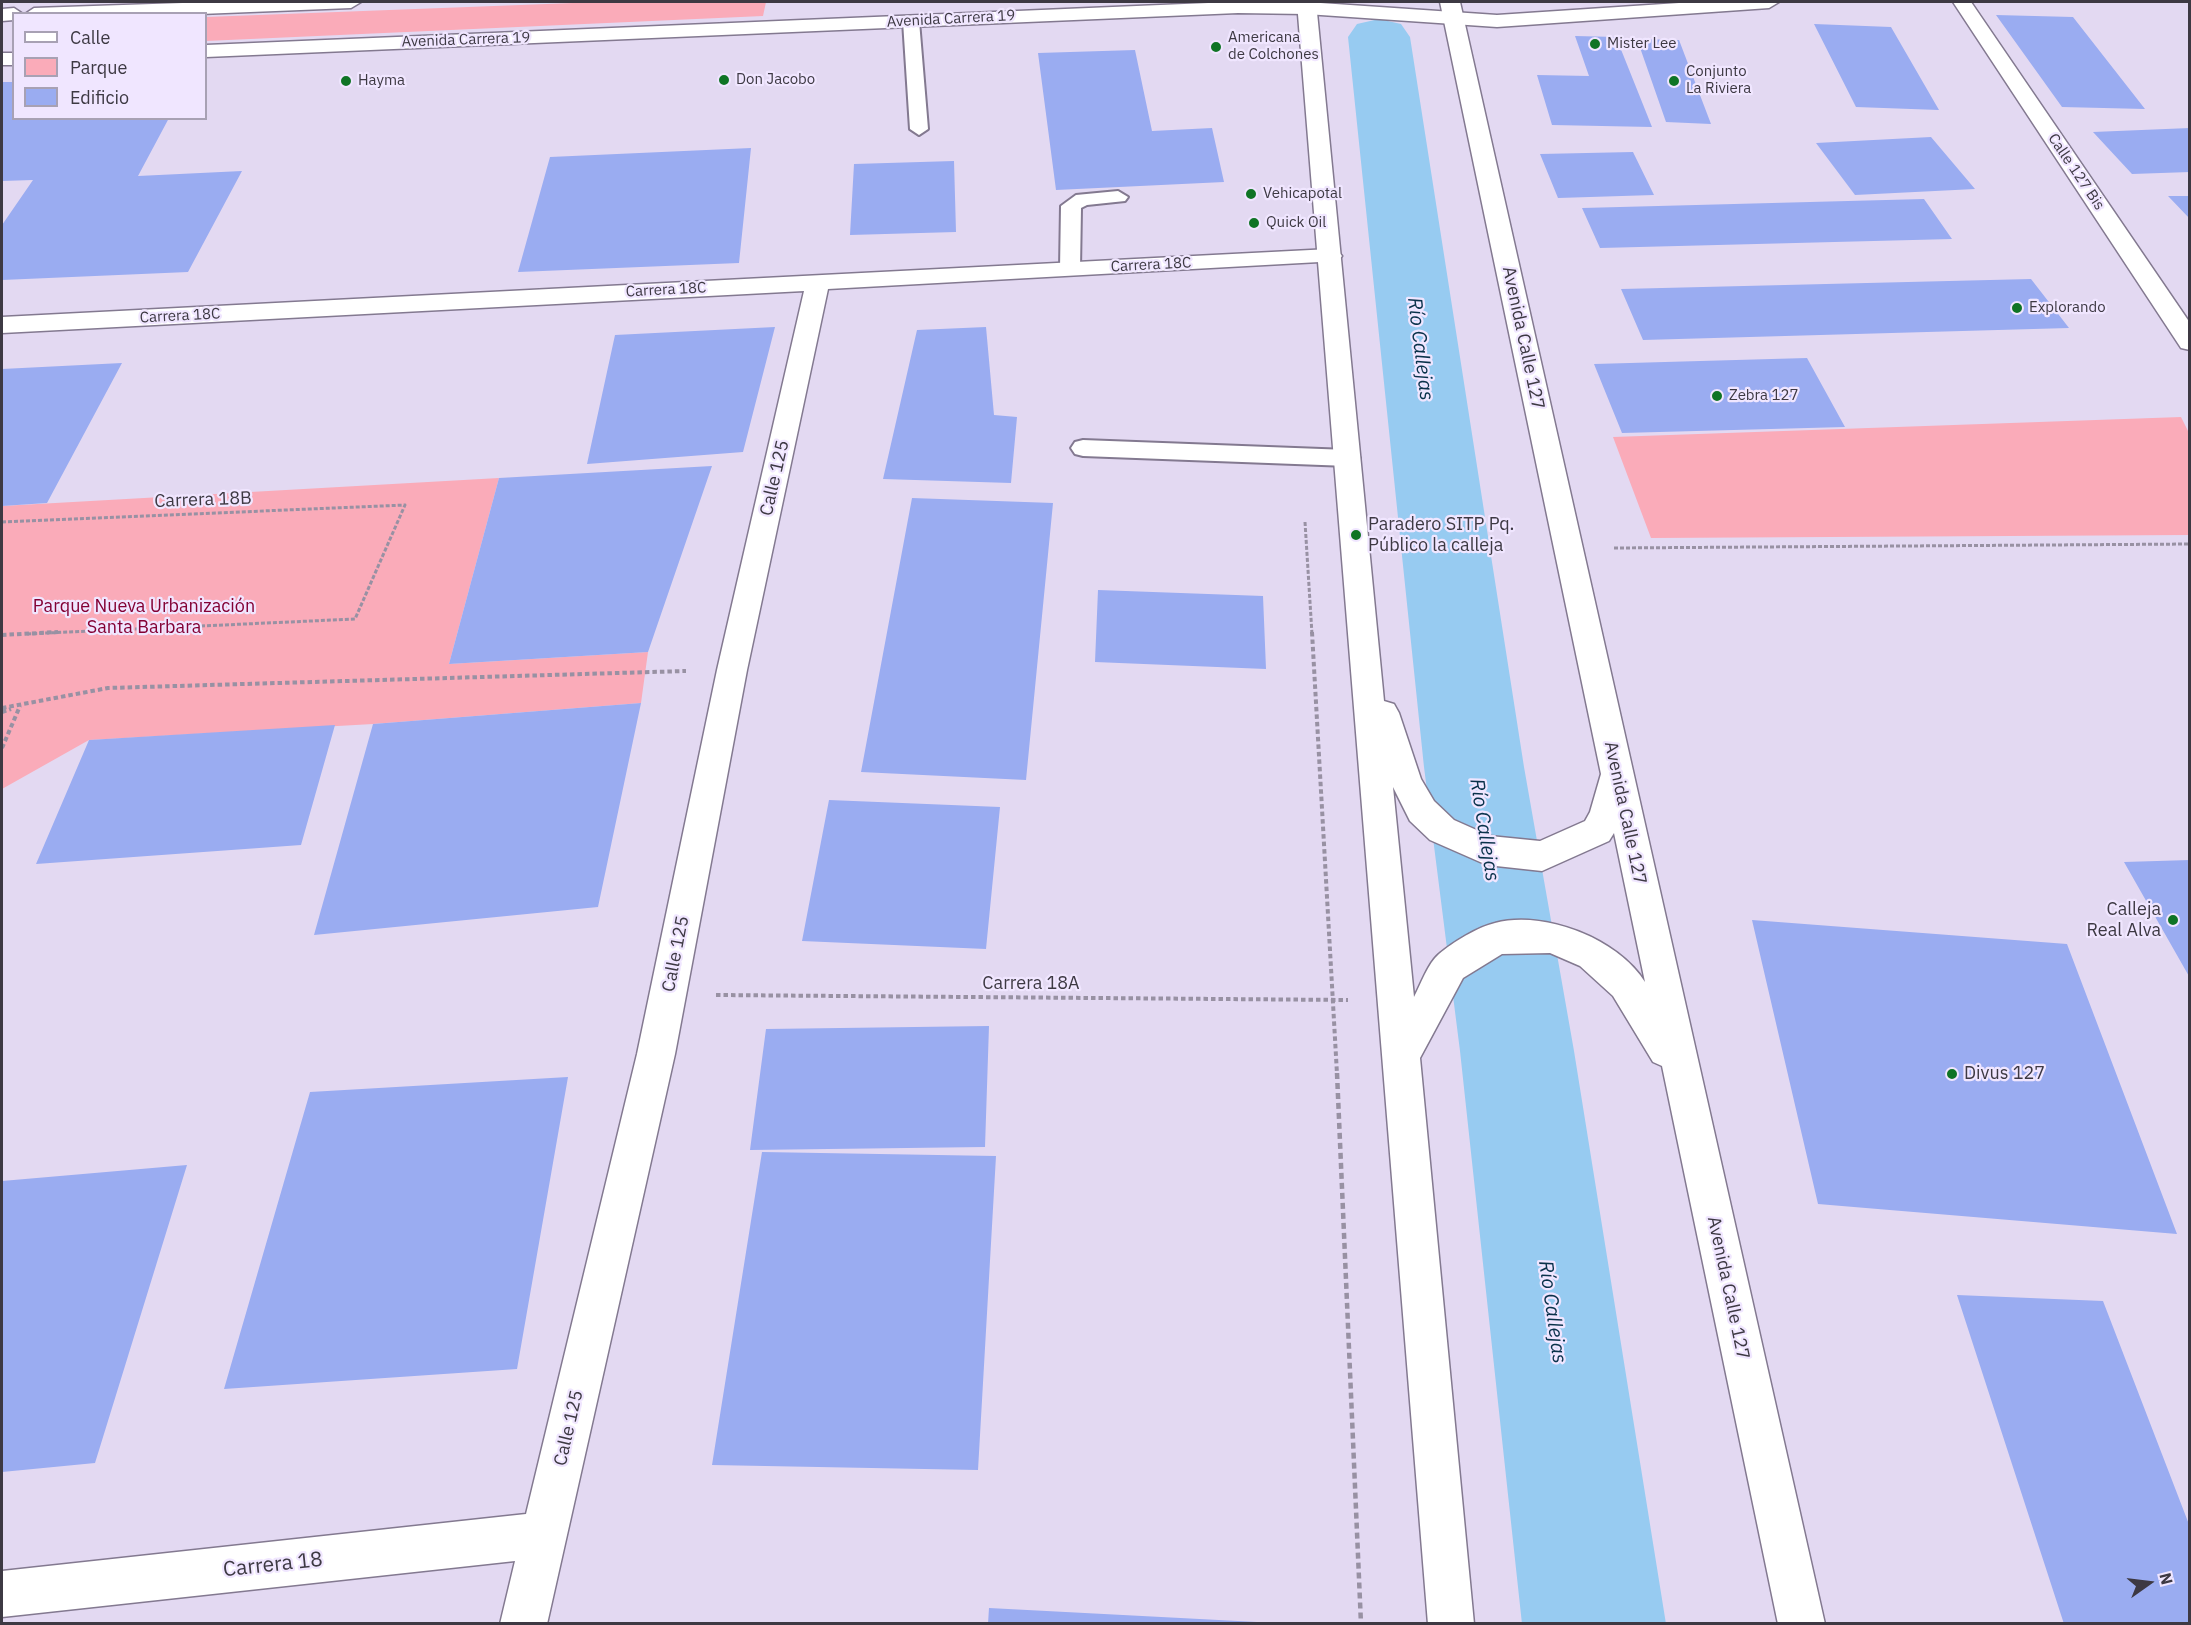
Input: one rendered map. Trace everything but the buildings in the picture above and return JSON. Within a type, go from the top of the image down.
[{"type":"main road","points":[[87,12],[351,2]]},
{"type":"main road","name":"Avenida Carrera 19","points":[[207,51],[868,13],[911,21],[1306,5],[1452,10],[1522,20],[1768,2]]},
{"type":"main road","name":"Calle 127 Bis","points":[[1962,2],[2190,342]]},
{"type":"main road","points":[[1306,5],[1451,1623]]},
{"type":"main road","name":"Avenida Calle 127","points":[[1452,10],[1802,1623]]},
{"type":"main road","name":"Carrera 18C","points":[[2,326],[1330,256]]},
{"type":"main road","name":"Calle 125","points":[[523,1623],[669,994],[732,670],[818,282]]},
{"type":"main road","points":[[1367,666],[1406,781],[1422,811],[1442,830],[1487,850],[1542,856],[1597,831],[1606,816],[1617,774]]},
{"type":"main road","points":[[1400,1059],[1450,966],[1497,938],[1552,937],[1593,955],[1626,984],[1654,1027],[1684,1086]]},
{"type":"main road","name":"Carrera 18","points":[[2,1594],[544,1535]]},
{"type":"lane","points":[[911,21],[919,129]]},
{"type":"lane","points":[[1070,269],[1071,207],[1083,199],[1118,197]]},
{"type":"lane","points":[[1083,448],[1348,458]]},
{"type":"path","points":[[1301,456],[1334,1000],[1361,1623]]},
{"type":"path","name":"Carrera 18B","points":[[2,522],[405,505],[355,619],[2,635]]},
{"type":"path","points":[[1568,548],[2190,544]]},
{"type":"path","points":[[2,710],[108,688],[732,670]]},
{"type":"path","points":[[2,748],[21,706]]},
{"type":"path","name":"Carrera 18A","points":[[669,994],[1394,1000]]},
{"type":"green space","points":[[599,2],[766,2],[763,16],[207,41],[207,17]]},
{"type":"green space","points":[[2181,417],[2189,433],[2189,535],[1651,538],[1613,437]]},
{"type":"green space","name":"Parque Nueva Urbanización Santa Barbara","points":[[499,478],[449,664],[648,652],[641,703],[373,724],[89,740],[2,789],[2,506]]},
{"type":"waterway","name":"Río Callejas","points":[[1379,37],[1474,767],[1517,1051],[1594,1624]]},
{"type":"place","name":"Mister Lee","points":[[1595,44]]},
{"type":"place","name":"Americana de Colchones","points":[[1216,47]]},
{"type":"place","name":"Don Jacobo","points":[[724,80]]},
{"type":"place","name":"Hayma","points":[[346,81]]},
{"type":"place","name":"Conjunto La Riviera","points":[[1674,81]]},
{"type":"place","name":"Vehicapotal","points":[[1251,194]]},
{"type":"place","name":"Quick Oil","points":[[1254,223]]},
{"type":"place","name":"Explorando","points":[[2017,308]]},
{"type":"place","name":"Zebra 127","points":[[1717,396]]},
{"type":"place","name":"Paradero SITP Pq. Público la calleja","points":[[1356,535]]},
{"type":"place","name":"Calleja Real Alva","points":[[2173,920]]},
{"type":"place","name":"Divus 127","points":[[1952,1074]]}]
